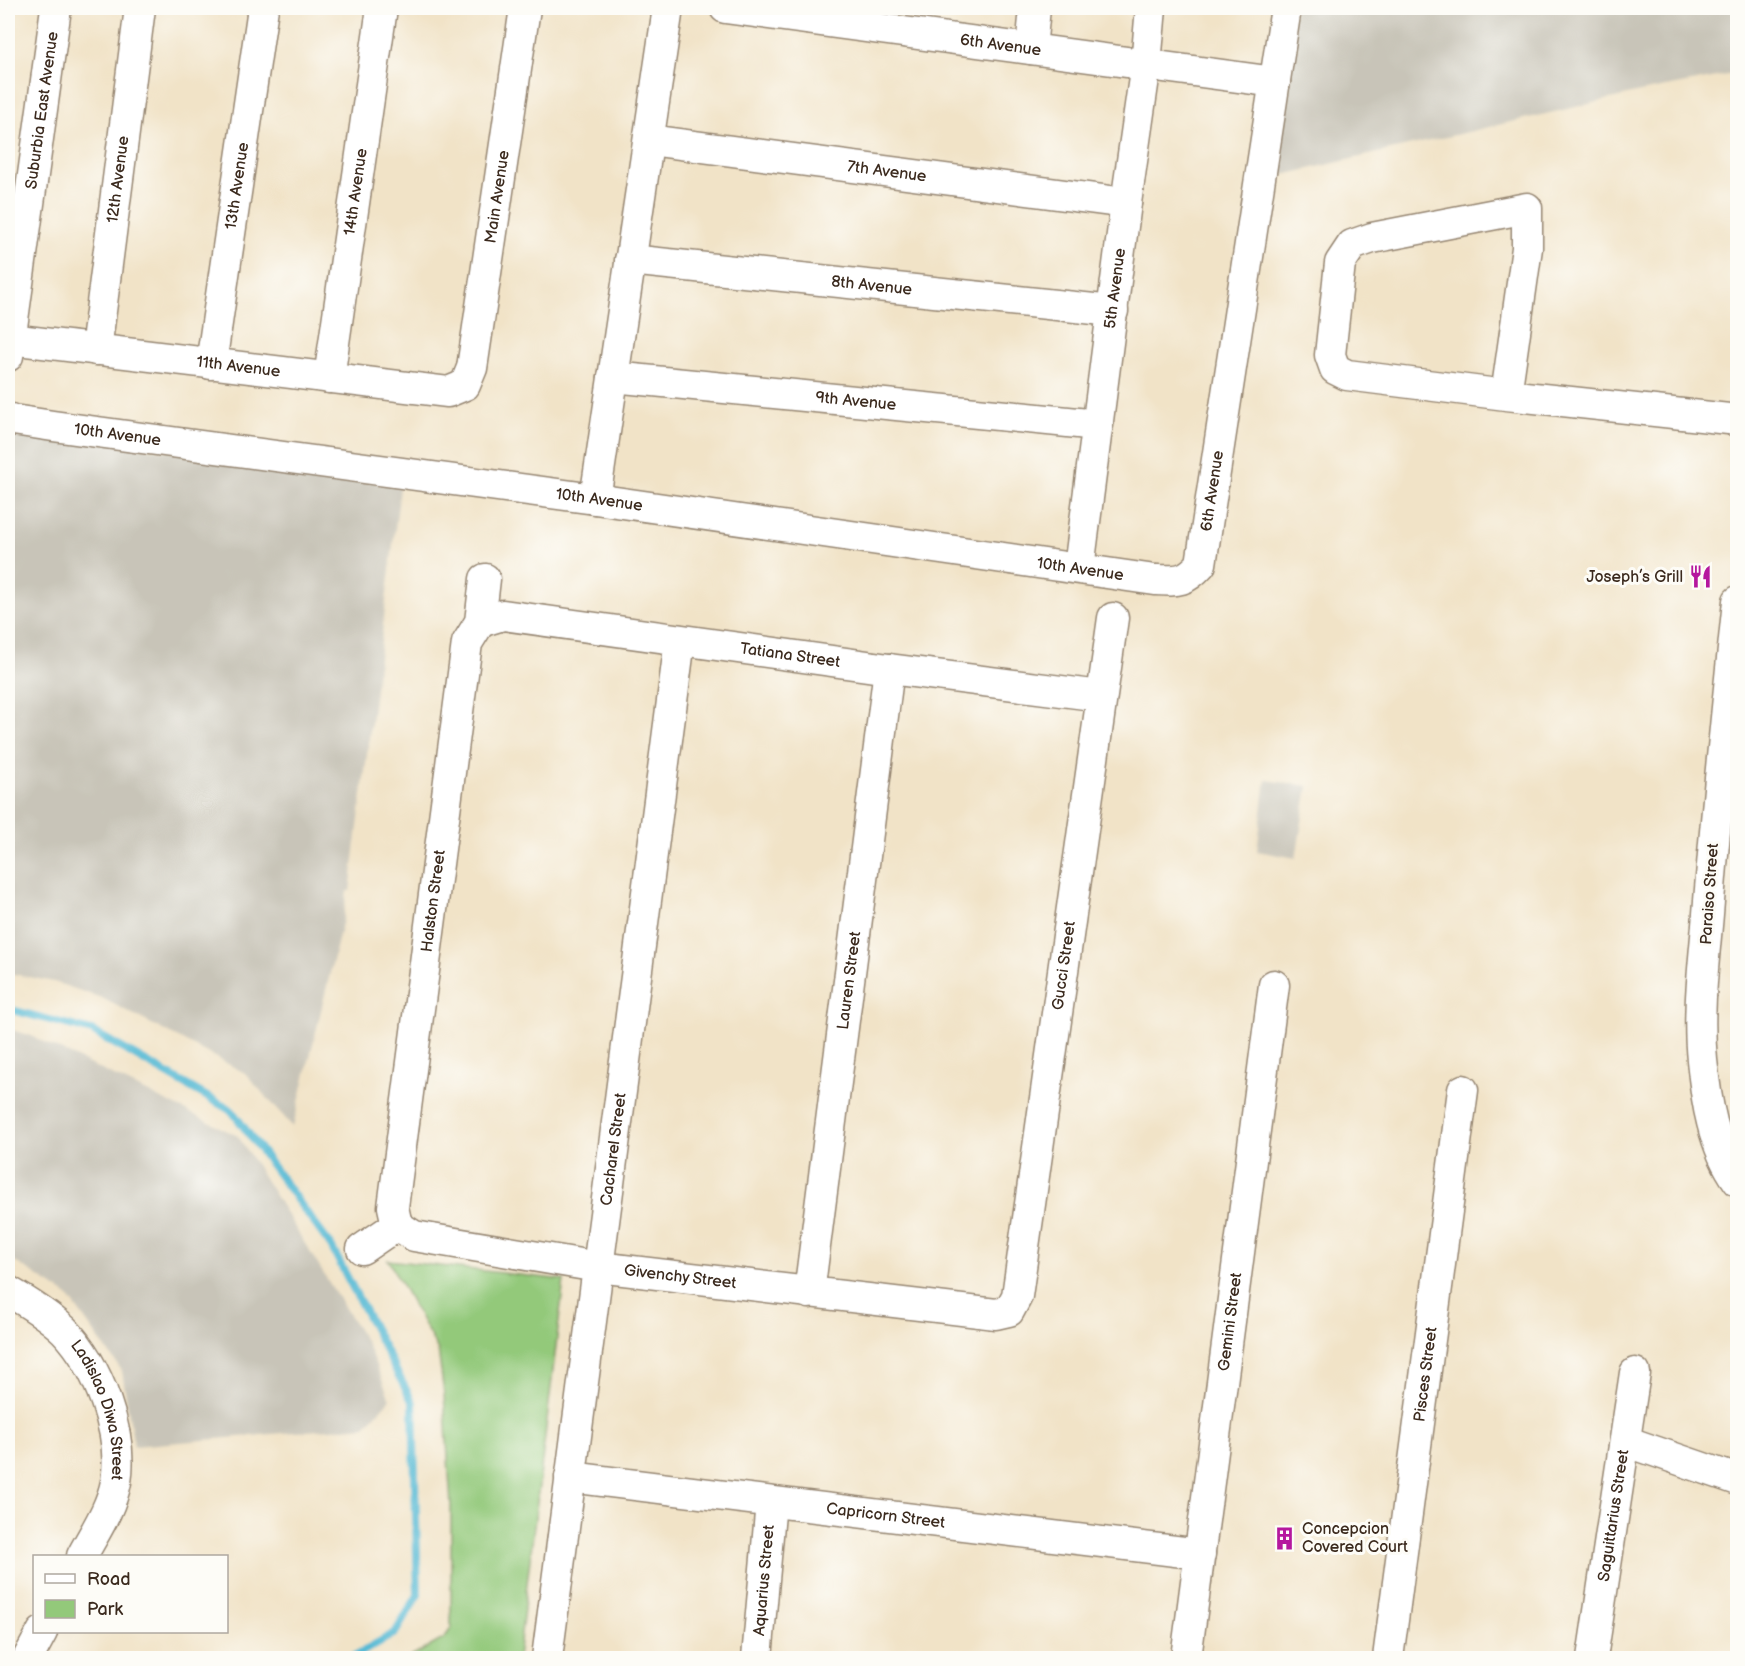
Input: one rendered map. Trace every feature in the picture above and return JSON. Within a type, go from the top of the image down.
[{"type":"street","name":"Suburbia East Avenue","points":[[9,347],[56,8]]},
{"type":"street","name":"12th Avenue","points":[[96,350],[140,8]]},
{"type":"street","name":"13th Avenue","points":[[211,364],[263,8]]},
{"type":"street","name":"14th Avenue","points":[[329,378],[382,8]]},
{"type":"street","name":"Main Avenue","points":[[465,385],[472,368],[525,8]]},
{"type":"street","points":[[595,499],[668,8]]},
{"type":"street","name":"6th Avenue","points":[[725,8],[891,19],[1031,49],[1275,82]]},
{"type":"street","points":[[1031,49],[1035,8]]},
{"type":"street","name":"5th Avenue","points":[[1080,568],[1146,64],[1151,8]]},
{"type":"street","name":"6th Avenue","points":[[1191,576],[1201,564],[1286,8]]},
{"type":"street","name":"7th Avenue","points":[[649,140],[1126,203]]},
{"type":"street","points":[[1506,395],[1527,248],[1527,208],[1372,238],[1352,245],[1340,263],[1330,355],[1335,369],[1347,375],[1506,395],[1737,420]]},
{"type":"street","name":"8th Avenue","points":[[630,260],[1113,311]]},
{"type":"street","name":"11th Avenue","points":[[9,347],[96,350],[448,392],[465,385]]},
{"type":"street","name":"9th Avenue","points":[[613,377],[1098,426]]},
{"type":"street","name":"10th Avenue","points":[[8,418],[595,499],[1155,580],[1176,581],[1191,576]]},
{"type":"street","name":"Halston Street","points":[[397,1225],[393,1207],[467,643],[480,622],[485,579]]},
{"type":"street","name":"Paraiso Street","points":[[1737,601],[1713,854],[1701,1013],[1701,1057],[1711,1118],[1722,1152],[1737,1181]]},
{"type":"street","name":"Tatiana Street","points":[[480,622],[503,615],[1101,696]]},
{"type":"street","name":"Gucci Street","points":[[1009,1311],[1017,1296],[1113,618]]},
{"type":"street","name":"Cacharel Street","points":[[547,1659],[680,640]]},
{"type":"street","name":"Lauren Street","points":[[809,1293],[890,669]]},
{"type":"street","name":"Gemini Street","points":[[1186,1659],[1274,985]]},
{"type":"street","name":"Pisces Street","points":[[1388,1659],[1463,1090]]},
{"type":"street","points":[[362,1249],[397,1225]]},
{"type":"street","name":"Givenchy Street","points":[[397,1225],[414,1236],[598,1267],[996,1314],[1009,1311]]},
{"type":"street","name":"Ladislao Diwa Street","points":[[8,1292],[64,1330],[90,1366],[105,1399],[118,1465],[116,1484],[110,1503],[83,1555]]},
{"type":"street","name":"Saguittarius Street","points":[[1592,1659],[1635,1373]]},
{"type":"street","points":[[1625,1441],[1737,1480]]},
{"type":"street","name":"Capricorn Street","points":[[570,1478],[1200,1554]]},
{"type":"street","name":"Aquarius Street","points":[[757,1659],[771,1502]]},
{"type":"street","points":[[28,1659],[41,1633]]},
{"type":"shaded area","points":[[1294,8],[1736,8],[1738,13],[1737,73],[1640,92],[1270,178]]},
{"type":"shaded area","points":[[8,431],[401,480],[350,891],[347,891],[343,919],[293,1127],[245,1073],[102,998],[54,982],[8,973]]},
{"type":"shaded area","points":[[1266,780],[1308,786],[1296,858],[1257,851]]},
{"type":"shaded area","points":[[8,1029],[29,1035],[238,1136],[366,1342],[390,1399],[365,1426],[134,1446],[122,1371],[68,1296],[8,1257]]},
{"type":"green space","points":[[388,1260],[564,1280],[518,1658],[409,1658],[445,1638],[451,1628],[451,1506],[444,1394],[438,1350]]},
{"type":"waterway","points":[[8,1009],[92,1031],[232,1111],[331,1246],[413,1403],[418,1595],[395,1633],[351,1658]]},
{"type":"place","name":"Joseph’s Grill","points":[[1701,577]]},
{"type":"place","name":"Concepcion Covered Court","points":[[1284,1538]]}]
